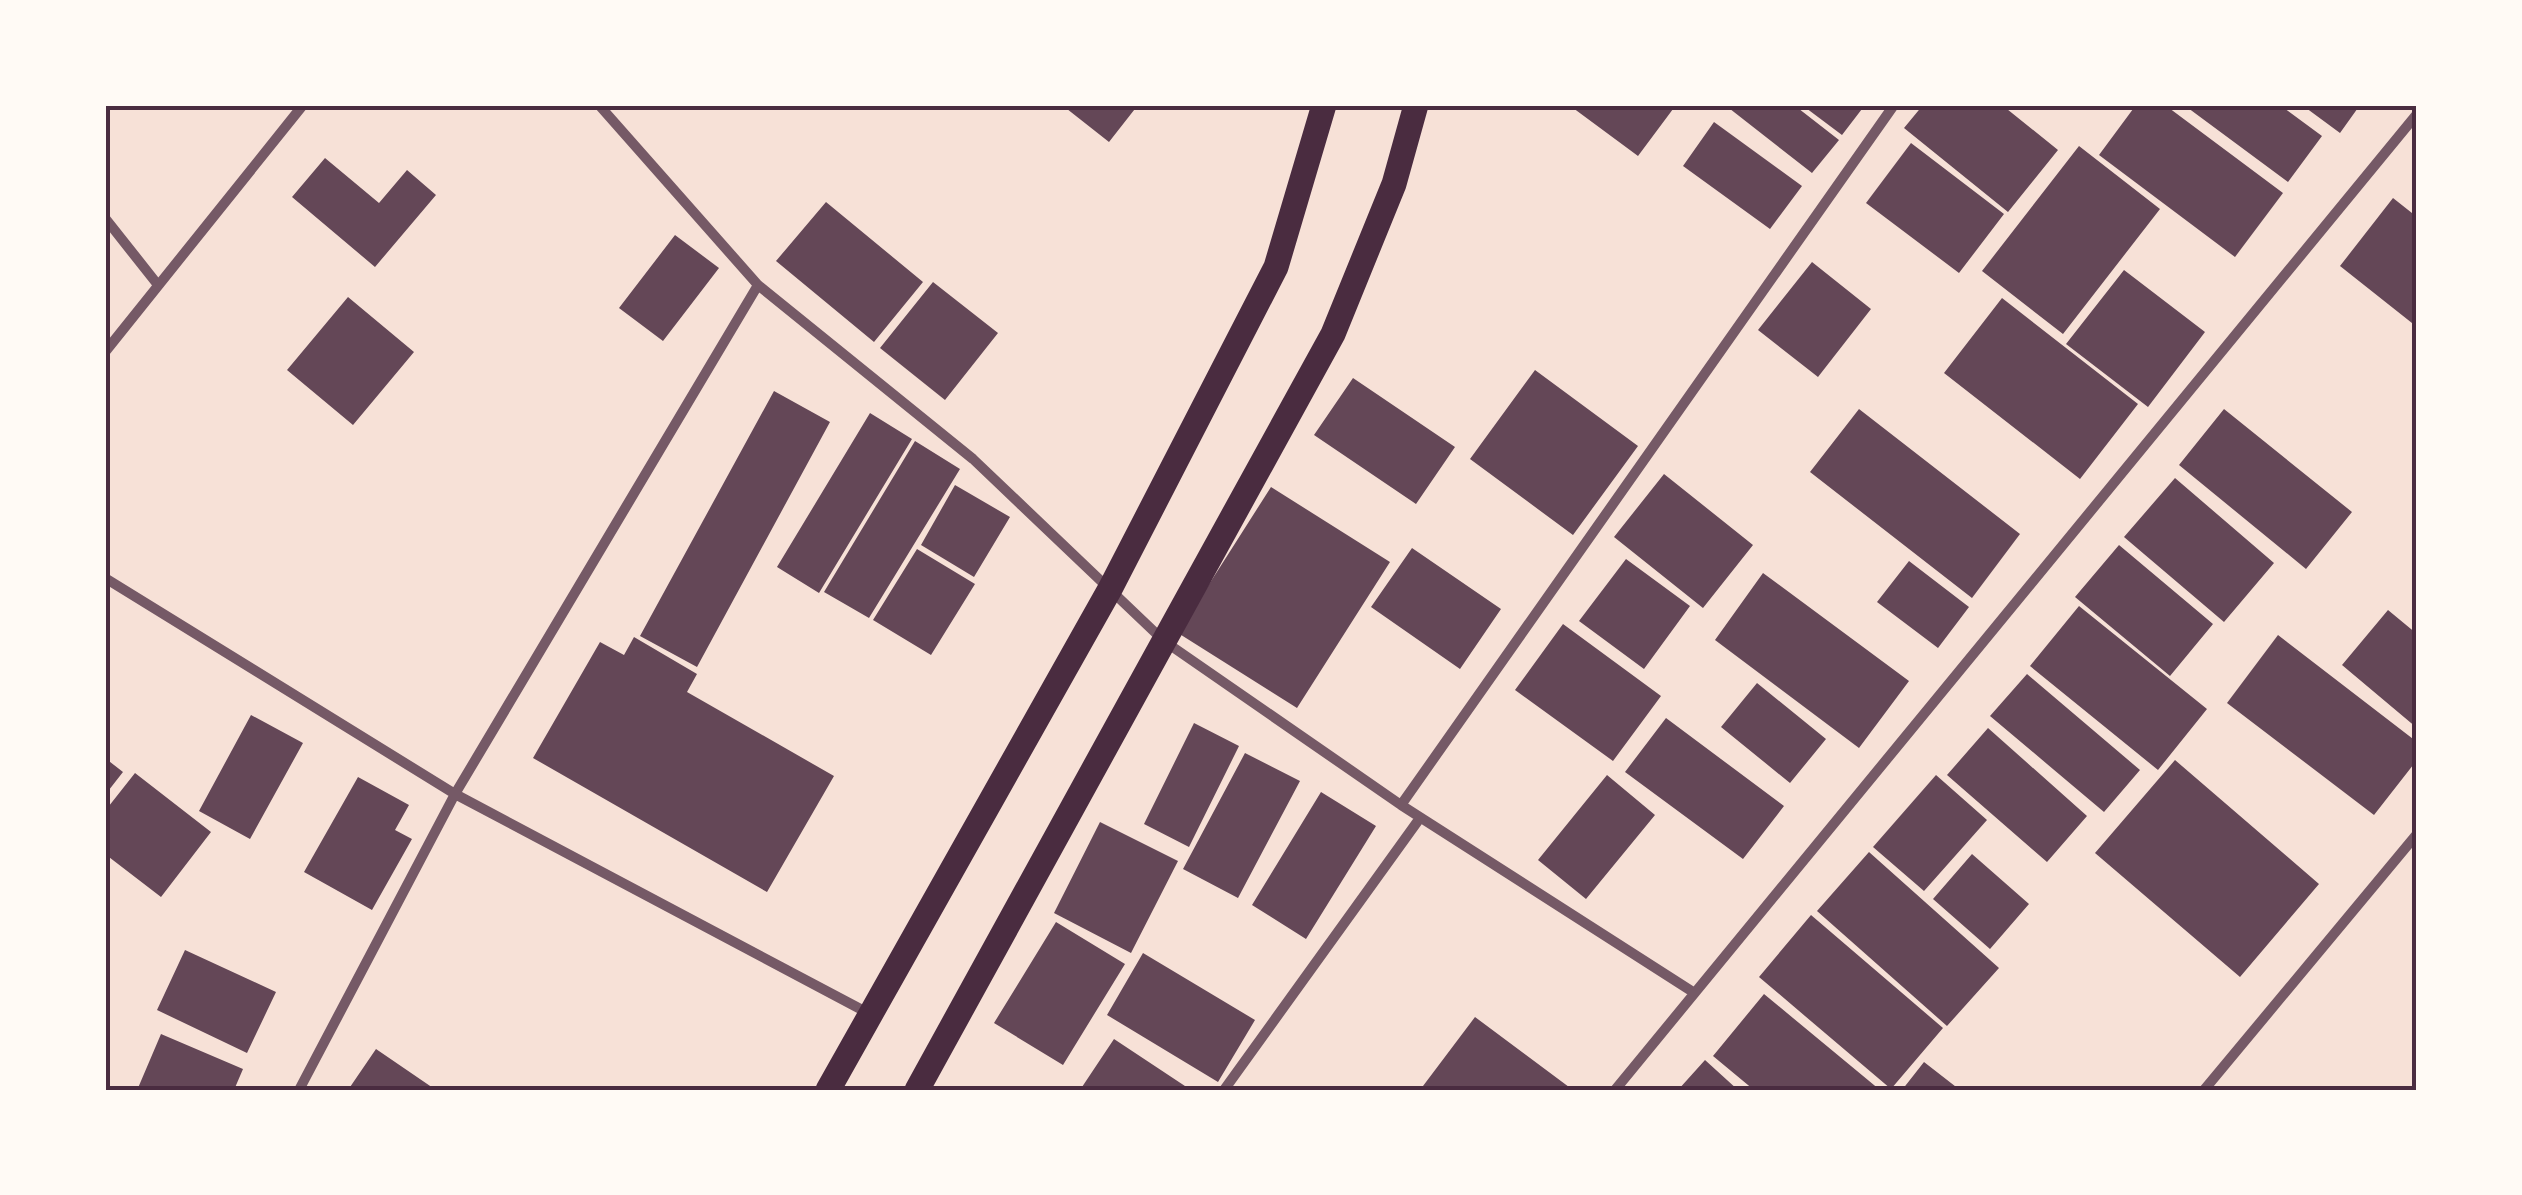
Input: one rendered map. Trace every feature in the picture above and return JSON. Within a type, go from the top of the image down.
[{"type":"main road","points":[[828,1090],[1110,589],[1276,267],[1324,105]]},
{"type":"main road","points":[[916,1090],[1333,334],[1394,184],[1416,105]]},
{"type":"street","points":[[105,352],[303,105]]},
{"type":"street","points":[[600,105],[758,286],[973,458],[1164,641],[1420,818],[1692,992]]},
{"type":"street","points":[[1401,805],[1894,105]]},
{"type":"street","points":[[1615,1090],[2417,114]]},
{"type":"street","points":[[105,218],[158,286]]},
{"type":"street","points":[[299,1090],[454,794],[758,286]]},
{"type":"street","points":[[105,578],[454,794],[869,1014]]},
{"type":"street","points":[[1224,1090],[1420,818]]},
{"type":"street","points":[[2204,1090],[2417,834]]},
{"type":"building","points":[[1062,105],[1138,105],[1109,142]]},
{"type":"building","points":[[1569,105],[1676,105],[1638,156]]},
{"type":"building","points":[[1725,105],[1794,105],[1839,140],[1812,173]]},
{"type":"building","points":[[1802,105],[1865,105],[1842,135]]},
{"type":"building","points":[[1923,105],[2002,105],[2058,150],[2008,212],[1904,128]]},
{"type":"building","points":[[2136,105],[2165,105],[2283,193],[2235,257],[2099,155]]},
{"type":"building","points":[[2184,105],[2280,105],[2322,136],[2288,182]]},
{"type":"building","points":[[2302,105],[2360,105],[2340,133]]},
{"type":"building","points":[[1714,122],[1802,186],[1770,229],[1683,166]]},
{"type":"building","points":[[1911,143],[2004,214],[1959,273],[1866,203]]},
{"type":"building","points":[[2079,146],[2160,209],[2063,334],[1982,271]]},
{"type":"building","points":[[325,158],[379,203],[407,170],[436,195],[375,267],[292,197]]},
{"type":"building","points":[[2393,198],[2417,217],[2417,327],[2340,266]]},
{"type":"building","points":[[826,202],[923,282],[874,342],[776,261]]},
{"type":"building","points":[[675,235],[719,268],[663,341],[619,308]]},
{"type":"building","points":[[1812,262],[1871,309],[1818,377],[1758,330]]},
{"type":"building","points":[[2124,270],[2205,332],[2148,407],[2066,344]]},
{"type":"building","points":[[933,282],[998,333],[945,400],[880,348]]},
{"type":"building","points":[[348,297],[414,352],[353,425],[287,370]]},
{"type":"building","points":[[2002,298],[2138,404],[2080,479],[1944,373]]},
{"type":"building","points":[[1535,370],[1638,446],[1573,535],[1470,459]]},
{"type":"building","points":[[1353,378],[1455,447],[1416,504],[1314,435]]},
{"type":"building","points":[[774,391],[830,422],[697,667],[640,636]]},
{"type":"building","points":[[1859,409],[2020,534],[1972,598],[1810,472]]},
{"type":"building","points":[[2224,409],[2352,512],[2306,569],[2179,465]]},
{"type":"building","points":[[870,413],[912,439],[819,593],[777,567]]},
{"type":"building","points":[[915,441],[960,469],[869,618],[824,592]]},
{"type":"building","points":[[1664,474],[1753,545],[1703,608],[1614,537]]},
{"type":"building","points":[[2175,478],[2274,563],[2224,622],[2124,537]]},
{"type":"building","points":[[955,485],[1010,517],[974,577],[921,545]]},
{"type":"building","points":[[1271,487],[1390,562],[1297,708],[1178,633]]},
{"type":"building","points":[[2119,545],[2213,624],[2170,676],[2075,597]]},
{"type":"building","points":[[1412,548],[1501,609],[1460,669],[1371,607]]},
{"type":"building","points":[[917,549],[975,584],[931,655],[873,620]]},
{"type":"building","points":[[1626,559],[1690,606],[1644,669],[1579,621]]},
{"type":"building","points":[[1909,561],[1969,607],[1938,648],[1877,602]]},
{"type":"building","points":[[1763,573],[1909,681],[1859,748],[1715,640]]},
{"type":"building","points":[[2079,606],[2207,709],[2158,770],[2030,666]]},
{"type":"building","points":[[2388,610],[2417,634],[2417,728],[2342,665]]},
{"type":"building","points":[[1563,624],[1661,696],[1613,761],[1515,690]]},
{"type":"building","points":[[2278,635],[2417,742],[2417,760],[2374,815],[2227,703]]},
{"type":"building","points":[[634,637],[697,674],[687,692],[834,776],[767,892],[533,758],[600,642],[624,655]]},
{"type":"building","points":[[2027,674],[2140,770],[2104,812],[1990,716]]},
{"type":"building","points":[[1757,683],[1826,739],[1790,783],[1721,727]]},
{"type":"building","points":[[251,715],[303,743],[250,839],[199,811]]},
{"type":"building","points":[[1666,718],[1784,806],[1743,859],[1625,772]]},
{"type":"building","points":[[1194,723],[1239,746],[1189,847],[1144,824]]},
{"type":"building","points":[[1988,728],[2087,816],[2047,862],[1947,775]]},
{"type":"building","points":[[1245,753],[1300,781],[1238,898],[1183,869]]},
{"type":"building","points":[[105,758],[123,772],[105,795]]},
{"type":"building","points":[[2175,760],[2319,884],[2240,977],[2095,853]]},
{"type":"building","points":[[135,773],[211,832],[161,897],[105,854],[105,811]]},
{"type":"building","points":[[1607,775],[1655,815],[1586,899],[1538,860]]},
{"type":"building","points":[[1936,775],[1987,820],[1924,891],[1873,847]]},
{"type":"building","points":[[358,777],[409,805],[395,830],[412,839],[372,910],[304,872]]},
{"type":"building","points":[[1321,792],[1376,826],[1306,939],[1252,905]]},
{"type":"building","points":[[1100,822],[1178,861],[1131,953],[1054,913]]},
{"type":"building","points":[[1869,852],[1999,968],[1947,1026],[1817,911]]},
{"type":"building","points":[[1972,854],[2029,904],[1990,949],[1933,899]]},
{"type":"building","points":[[1811,915],[1943,1028],[1891,1089],[1759,977]]},
{"type":"building","points":[[1056,922],[1125,964],[1063,1065],[994,1023]]},
{"type":"building","points":[[185,950],[276,992],[247,1053],[157,1010]]},
{"type":"building","points":[[1143,953],[1255,1020],[1218,1082],[1107,1015]]},
{"type":"building","points":[[1764,994],[1880,1090],[1754,1090],[1713,1056]]},
{"type":"building","points":[[1475,1017],[1573,1090],[1428,1090],[1423,1086]]},
{"type":"building","points":[[161,1034],[243,1069],[234,1090],[138,1088]]},
{"type":"building","points":[[1114,1039],[1191,1090],[1080,1090]]},
{"type":"building","points":[[376,1049],[436,1090],[348,1090]]},
{"type":"building","points":[[1705,1060],[1738,1090],[1678,1090]]},
{"type":"building","points":[[1924,1062],[1960,1090],[1902,1090]]}]
